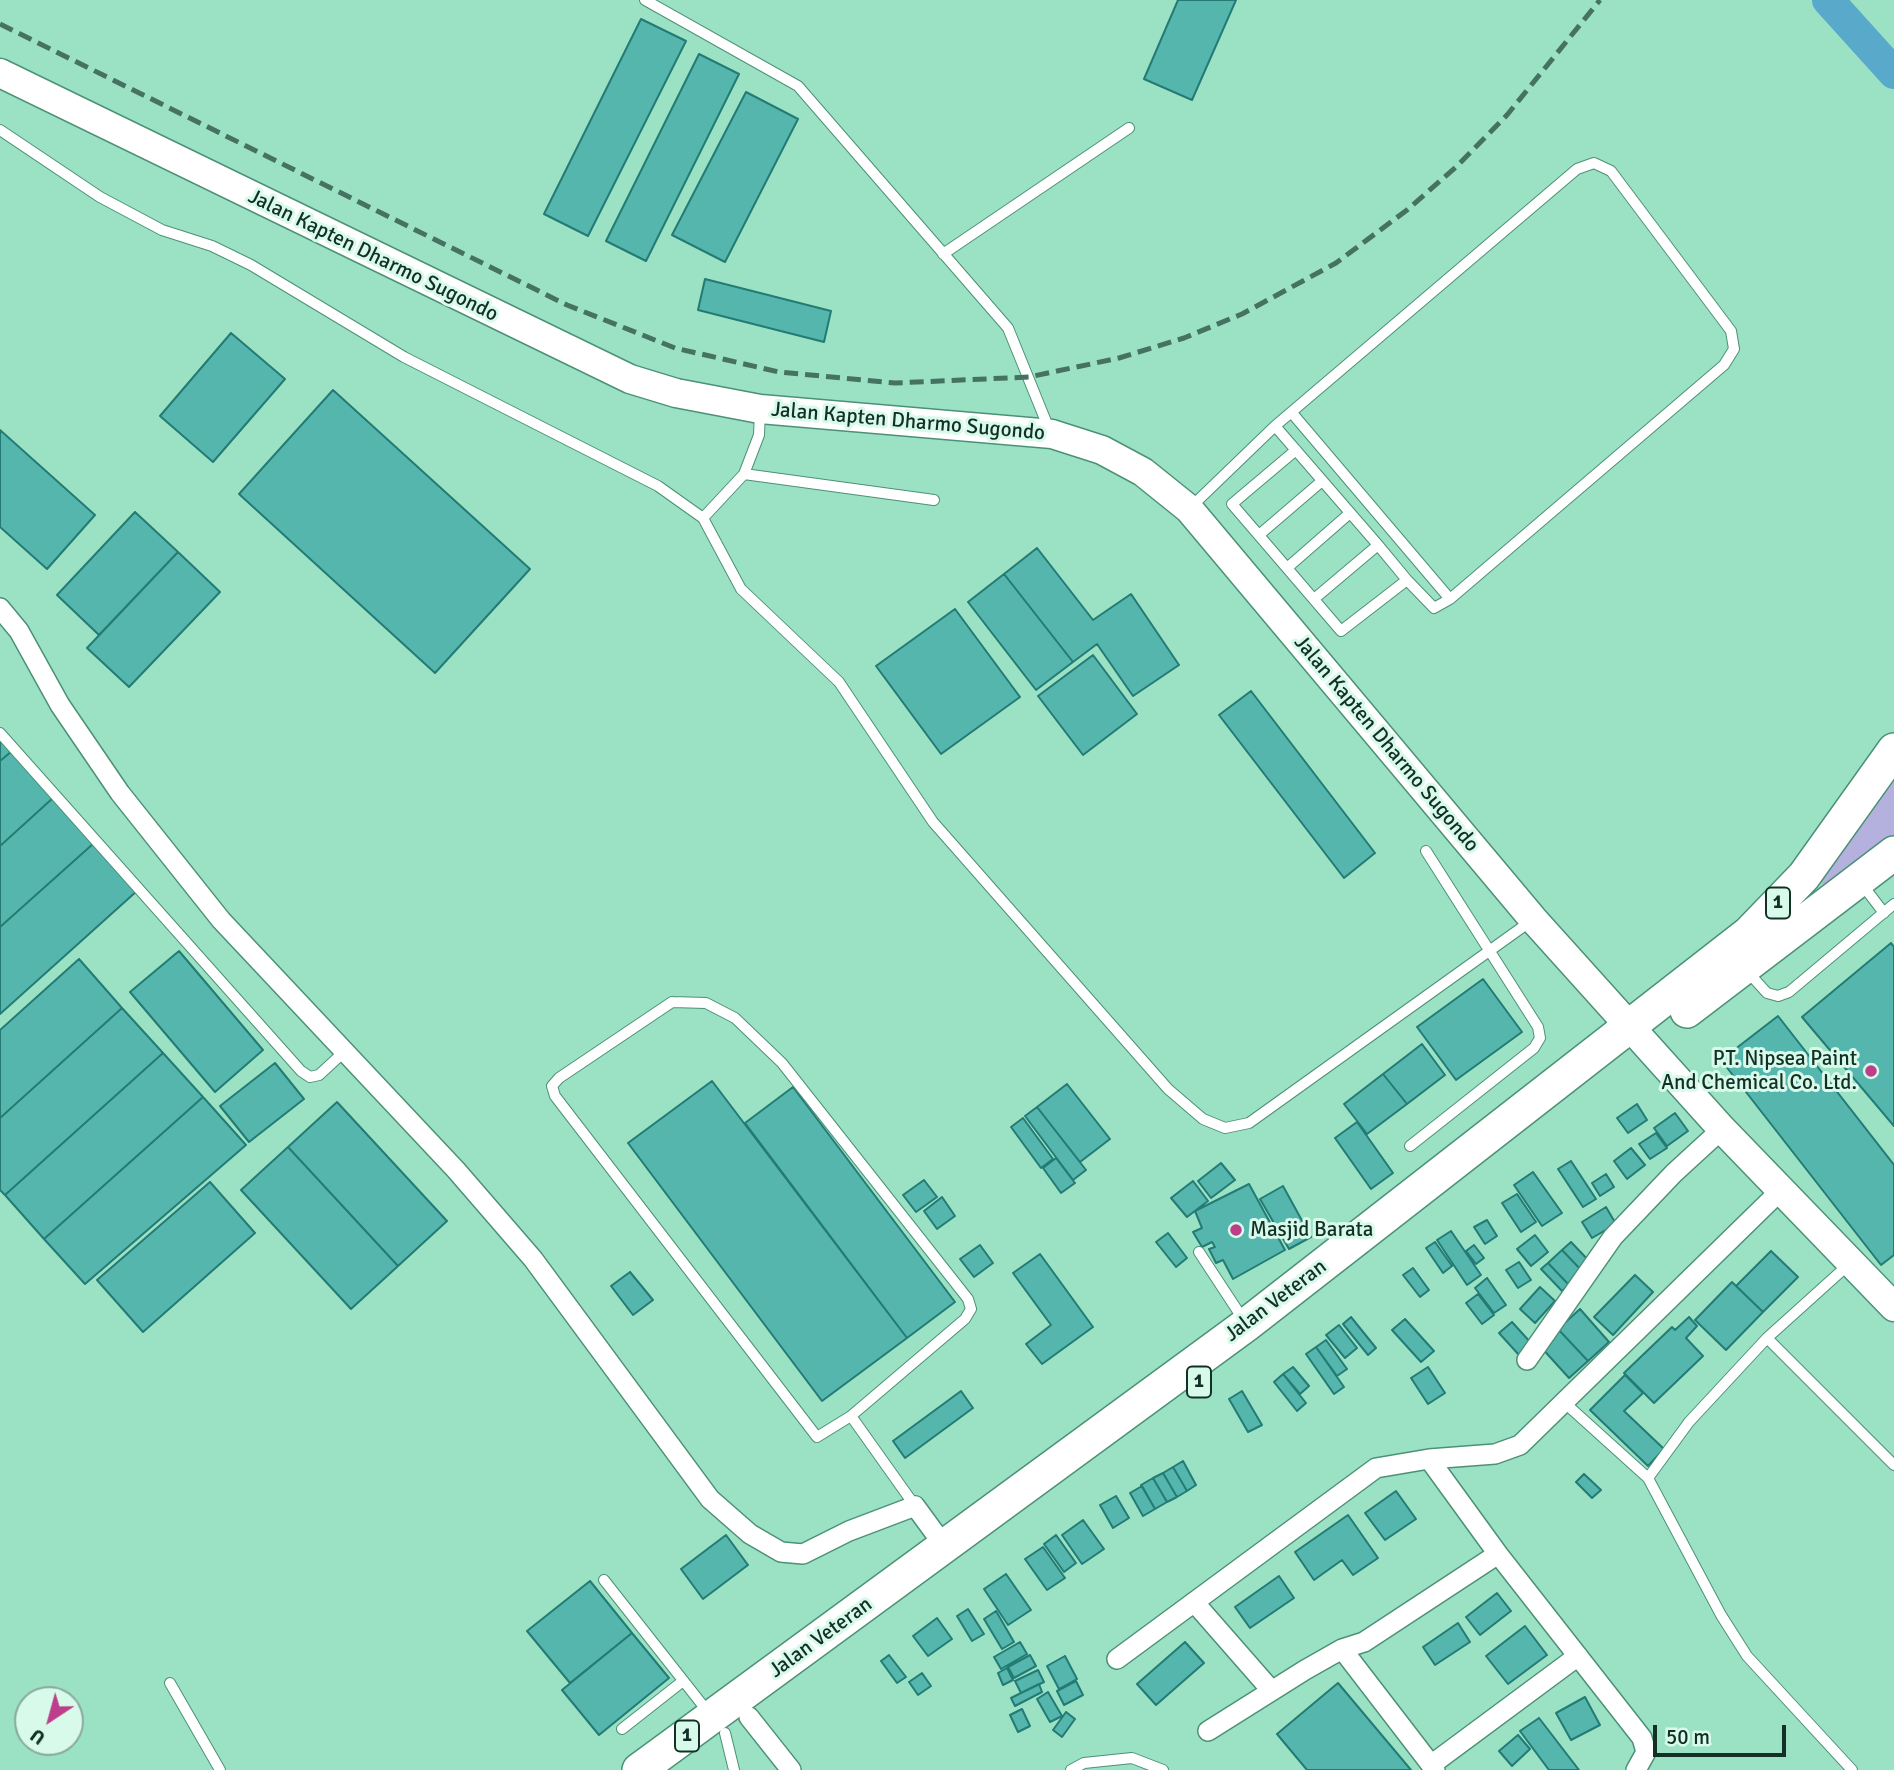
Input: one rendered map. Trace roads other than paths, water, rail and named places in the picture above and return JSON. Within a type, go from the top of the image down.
[{"type":"highway","name":"Jalan Veteran","points":[[639,1770],[729,1723],[998,1535],[1638,1035],[1749,933],[1804,876],[1894,750]]},
{"type":"highway","name":"Jalan Veteran","points":[[676,1770],[729,1723],[944,1547],[1638,1035],[1744,968],[1894,853]]},
{"type":"highway","points":[[1804,876],[1828,902]]},
{"type":"main road","name":"Jalan Kapten Dharmo Sugondo","points":[[0,73],[247,196],[630,379],[676,393],[760,409],[1052,435],[1102,450],[1143,472],[1189,509],[1533,919],[1722,1129],[1894,1307]]},
{"type":"street","points":[[0,608],[19,631],[60,705],[120,793],[221,919],[456,1170],[533,1259],[710,1499],[750,1534],[781,1552],[803,1554],[849,1531],[915,1506],[944,1547]]},
{"type":"street","points":[[1527,1360],[1613,1237],[1674,1172],[1722,1129]]},
{"type":"street","points":[[1117,1659],[1376,1468],[1429,1459],[1495,1454],[1520,1445],[1566,1404],[1780,1191]]},
{"type":"street","points":[[1429,1459],[1498,1554],[1642,1738],[1646,1752],[1636,1770]]},
{"type":"street","points":[[1208,1731],[1342,1649],[1364,1642],[1498,1554]]},
{"type":"street","points":[[1194,1602],[1271,1690]]},
{"type":"street","points":[[1342,1649],[1433,1768],[1578,1656]]},
{"type":"street","points":[[729,1723],[791,1770]]},
{"type":"lane","points":[[645,0],[798,86],[1008,328],[1052,435]]},
{"type":"lane","points":[[943,254],[1129,128]]},
{"type":"lane","points":[[0,130],[100,197],[162,230],[212,246],[251,265],[404,357],[658,486],[703,518],[741,589],[839,682],[933,822],[1168,1090],[1203,1119],[1225,1128],[1249,1123],[1533,919]]},
{"type":"lane","points":[[1189,509],[1275,426],[1577,169],[1594,163],[1611,171],[1731,331],[1734,349],[1724,365],[1450,599],[1434,608],[1275,426]]},
{"type":"lane","points":[[703,518],[744,474],[759,435],[760,409]]},
{"type":"lane","points":[[1292,413],[1450,599]]},
{"type":"lane","points":[[1296,450],[1232,504],[1340,631],[1407,579]]},
{"type":"lane","points":[[744,474],[934,500]]},
{"type":"lane","points":[[1259,535],[1322,481]]},
{"type":"lane","points":[[1287,568],[1350,513]]},
{"type":"lane","points":[[1314,599],[1378,545]]},
{"type":"lane","points":[[0,733],[301,1071],[310,1077],[319,1075],[345,1051]]},
{"type":"lane","points":[[1410,1146],[1534,1048],[1540,1038],[1538,1027],[1426,851]]},
{"type":"lane","points":[[1858,880],[1884,913]]},
{"type":"lane","points":[[1744,968],[1767,993],[1778,996],[1789,992],[1894,904]]},
{"type":"lane","points":[[672,1002],[706,1003],[735,1018],[782,1063],[968,1299],[971,1310],[965,1319],[851,1416],[824,1435],[817,1437],[812,1433],[555,1096],[552,1086],[559,1078],[672,1002]]},
{"type":"lane","points":[[1199,1252],[1246,1325]]},
{"type":"lane","points":[[1648,1478],[1689,1422],[1767,1338],[1850,1263]]},
{"type":"lane","points":[[1767,1338],[1894,1465]]},
{"type":"lane","points":[[1566,1404],[1648,1478],[1721,1615],[1747,1656],[1852,1770]]},
{"type":"lane","points":[[851,1416],[915,1506]]},
{"type":"lane","points":[[604,1580],[683,1681],[729,1723],[734,1770]]},
{"type":"lane","points":[[622,1730],[683,1681]]},
{"type":"lane","points":[[170,1683],[220,1770]]},
{"type":"lane","points":[[1071,1770],[1084,1763],[1132,1758],[1163,1770]]},
{"type":"waterway","points":[[1828,0],[1894,73]]},
{"type":"railway","points":[[0,24],[567,305],[675,348],[779,372],[895,383],[1029,377],[1119,358],[1184,338],[1242,314],[1336,263],[1407,210],[1456,167],[1507,115],[1600,0]]},
{"type":"place","name":"P.T. Nipsea Paint And Chemical Co. Ltd.","points":[[1871,1071]]},
{"type":"place","name":"Masjid Barata","points":[[1236,1230]]}]
